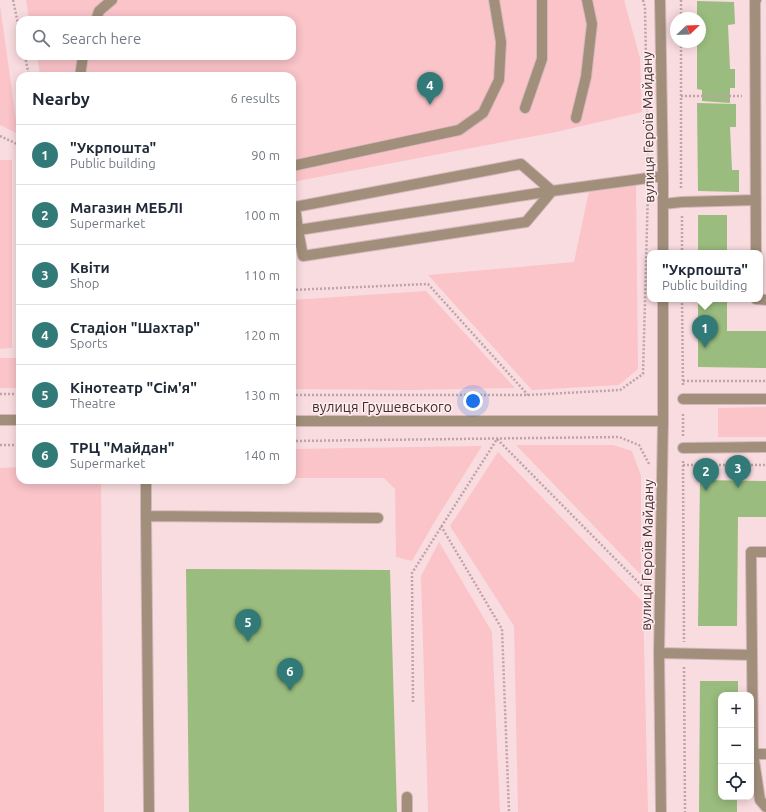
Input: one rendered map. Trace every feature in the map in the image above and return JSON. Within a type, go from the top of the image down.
[{"type":"street","points":[[97,16],[99,11],[112,0]]},
{"type":"street","points":[[296,165],[460,130],[483,113],[499,80],[501,42],[494,0]]},
{"type":"street","points":[[524,108],[542,59],[542,0]]},
{"type":"street","points":[[576,118],[586,77],[592,24],[587,0]]},
{"type":"street","name":"вулиця Героїв Майдану","points":[[660,0],[663,250]]},
{"type":"street","points":[[756,0],[756,250]]},
{"type":"street","points":[[81,72],[82,60]]},
{"type":"street","points":[[296,207],[521,164],[552,191]]},
{"type":"street","points":[[296,230],[552,191],[663,176]]},
{"type":"street","points":[[296,233],[303,256],[518,224],[526,222],[552,191]]},
{"type":"street","points":[[663,204],[756,200]]},
{"type":"street","name":"вулиця Героїв Майдану","points":[[661,812],[659,653],[663,421],[663,302]]},
{"type":"street","points":[[683,399],[766,399]]},
{"type":"street","points":[[0,420],[16,420]]},
{"type":"street","name":"вулиця Грушевського","points":[[296,420],[663,421]]},
{"type":"street","points":[[683,448],[766,447]]},
{"type":"street","points":[[146,484],[149,812]]},
{"type":"street","points":[[146,516],[378,518]]},
{"type":"street","points":[[753,728],[751,552],[766,552]]},
{"type":"street","points":[[659,653],[752,654]]},
{"type":"street","points":[[754,754],[766,754]]},
{"type":"street","points":[[754,761],[760,800],[766,806]]},
{"type":"street","points":[[406,797],[407,812]]},
{"type":"path","points":[[13,0],[16,16]]},
{"type":"path","points":[[296,395],[529,395],[620,390],[643,374],[648,178],[645,8],[643,0]]},
{"type":"path","points":[[681,0],[681,12]]},
{"type":"path","points":[[681,48],[682,250]]},
{"type":"path","points":[[26,60],[28,72]]},
{"type":"path","points":[[681,96],[756,96]]},
{"type":"path","points":[[0,136],[16,144]]},
{"type":"path","points":[[296,290],[428,284],[529,395]]},
{"type":"path","points":[[682,302],[685,812]]},
{"type":"path","points":[[683,381],[766,381]]},
{"type":"path","points":[[0,394],[16,394]]},
{"type":"path","points":[[296,441],[619,437],[639,445],[652,469]]},
{"type":"path","points":[[413,702],[412,573],[497,439]]},
{"type":"path","points":[[497,439],[647,590]]},
{"type":"path","points":[[0,445],[16,445]]},
{"type":"path","points":[[683,465],[766,465]]},
{"type":"path","points":[[441,526],[502,629],[509,812]]},
{"type":"shaded area","points":[[26,0],[624,0],[640,58],[642,112],[556,132],[296,181],[296,72],[39,72],[38,60],[296,60],[296,16],[28,16]]},
{"type":"shaded area","points":[[0,5],[16,120],[16,133],[0,125]]},
{"type":"shaded area","points":[[0,160],[12,160],[12,348],[0,349]]},
{"type":"shaded area","points":[[636,184],[638,369],[619,385],[532,390],[428,275],[574,262],[589,191]]},
{"type":"shaded area","points":[[426,291],[515,388],[409,390],[296,389],[296,300]]},
{"type":"shaded area","points":[[0,358],[16,358],[16,388],[0,388]]},
{"type":"shaded area","points":[[766,407],[766,437],[718,437],[718,408]]},
{"type":"shaded area","points":[[516,445],[613,445],[632,451],[641,476],[641,575]]},
{"type":"shaded area","points":[[482,446],[412,561],[396,557],[395,489],[384,478],[296,478],[296,449]]},
{"type":"shaded area","points":[[498,452],[643,602],[648,812],[518,812],[514,626],[450,526]]},
{"type":"shaded area","points":[[16,467],[16,484],[101,484],[104,812],[0,812],[0,468]]},
{"type":"shaded area","points":[[439,542],[492,632],[500,812],[428,812],[421,576]]},
{"type":"building","points":[[697,1],[734,2],[735,24],[728,25],[730,69],[735,69],[735,88],[730,88],[730,103],[702,101],[702,90],[697,89],[697,48],[706,48],[706,12],[697,12]]},
{"type":"building","points":[[697,103],[736,104],[736,127],[730,127],[732,170],[739,170],[739,192],[698,191]]},
{"type":"building","points":[[698,215],[727,215],[727,250],[698,250]]},
{"type":"building","points":[[698,302],[727,302],[727,331],[766,331],[766,368],[698,367]]},
{"type":"building","points":[[700,480],[766,481],[766,517],[738,517],[737,626],[698,626]]},
{"type":"building","points":[[186,569],[390,570],[397,812],[189,812]]},
{"type":"building","points":[[700,681],[738,681],[738,692],[718,692],[718,800],[737,800],[737,812],[699,812]]},
{"type":"place","name":"Стадіон \"Шахтар\"","points":[[430,105]]},
{"type":"place","name":"\"Укрпошта\"","points":[[705,348]]},
{"type":"place","name":"Квіти","points":[[738,488]]},
{"type":"place","name":"Магазин МЕБЛІ","points":[[706,491]]},
{"type":"place","name":"Кінотеатр \"Сім'я\"","points":[[248,642]]},
{"type":"place","name":"ТРЦ \"Майдан\"","points":[[290,691]]}]
